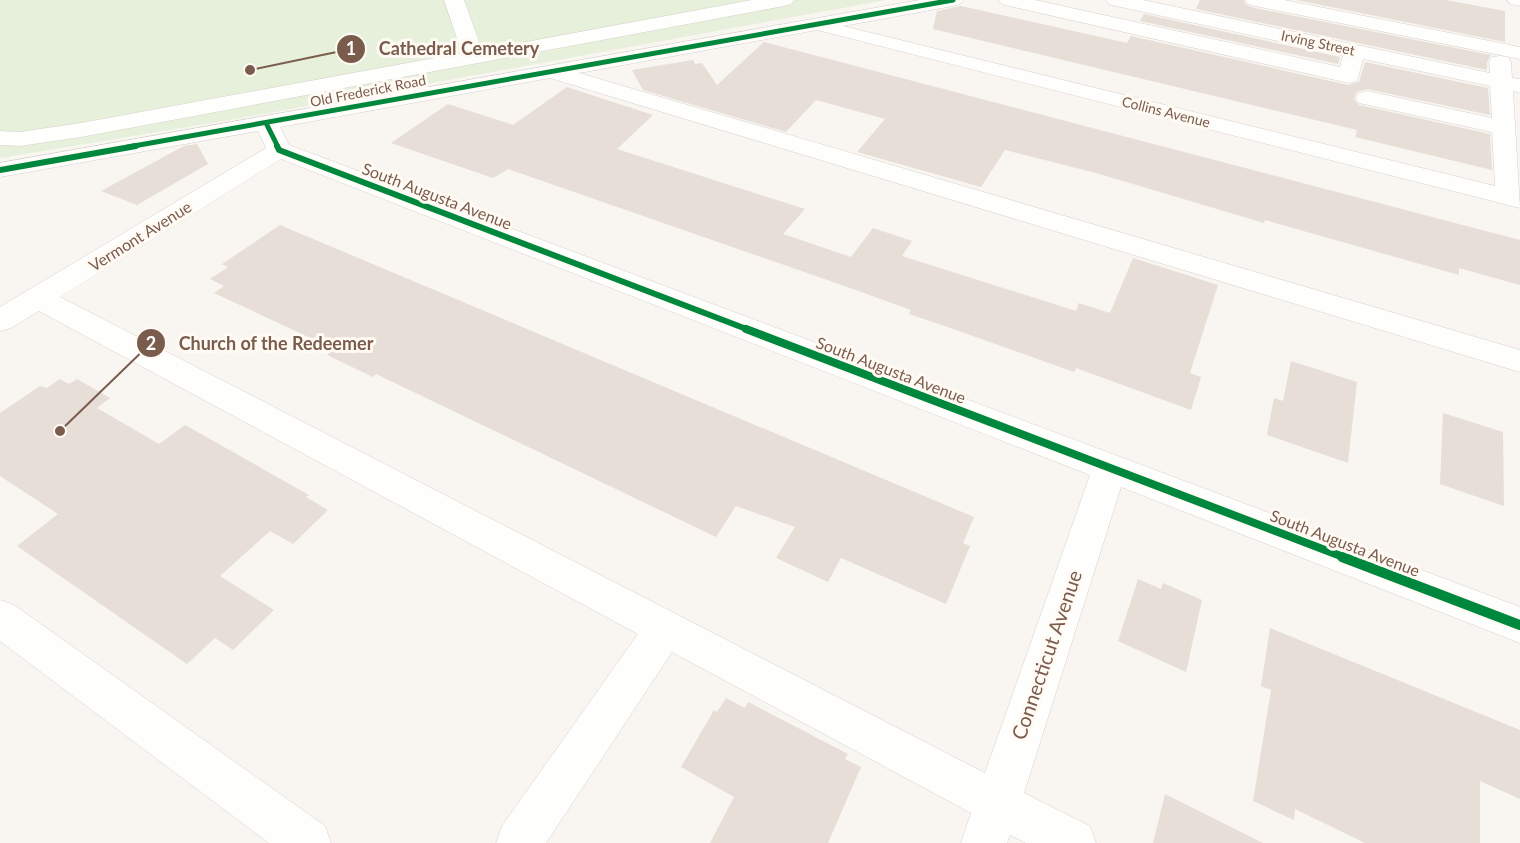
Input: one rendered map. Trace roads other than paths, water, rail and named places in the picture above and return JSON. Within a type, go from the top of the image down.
[{"type":"street","points":[[454,0],[474,57]]},
{"type":"street","points":[[0,138],[20,139],[81,130],[784,0]]},
{"type":"street","name":"Old Frederick Road","points":[[0,170],[273,137],[548,71],[953,0]]},
{"type":"street","points":[[1009,0],[1349,76],[1354,51]]},
{"type":"street","name":"Irving Street","points":[[1116,0],[1511,84]]},
{"type":"street","points":[[1255,0],[1510,51],[1511,84],[1504,128],[1514,199]]},
{"type":"street","name":"Collins Avenue","points":[[812,24],[1514,199]]},
{"type":"street","points":[[548,71],[1520,361]]},
{"type":"street","points":[[1367,98],[1504,128]]},
{"type":"street","name":"Vermont Avenue","points":[[0,321],[38,298],[273,137]]},
{"type":"street","name":"South Augusta Avenue","points":[[273,137],[1110,468],[1520,625]]},
{"type":"street","points":[[38,298],[1073,843]]},
{"type":"street","name":"Connecticut Avenue","points":[[984,843],[1110,468]]},
{"type":"street","points":[[0,618],[308,843]]},
{"type":"street","points":[[519,843],[665,628]]},
{"type":"place","name":"Cathedral Cemetery","points":[[250,70]]},
{"type":"place","name":"Church of the Redeemer","points":[[60,431]]}]
